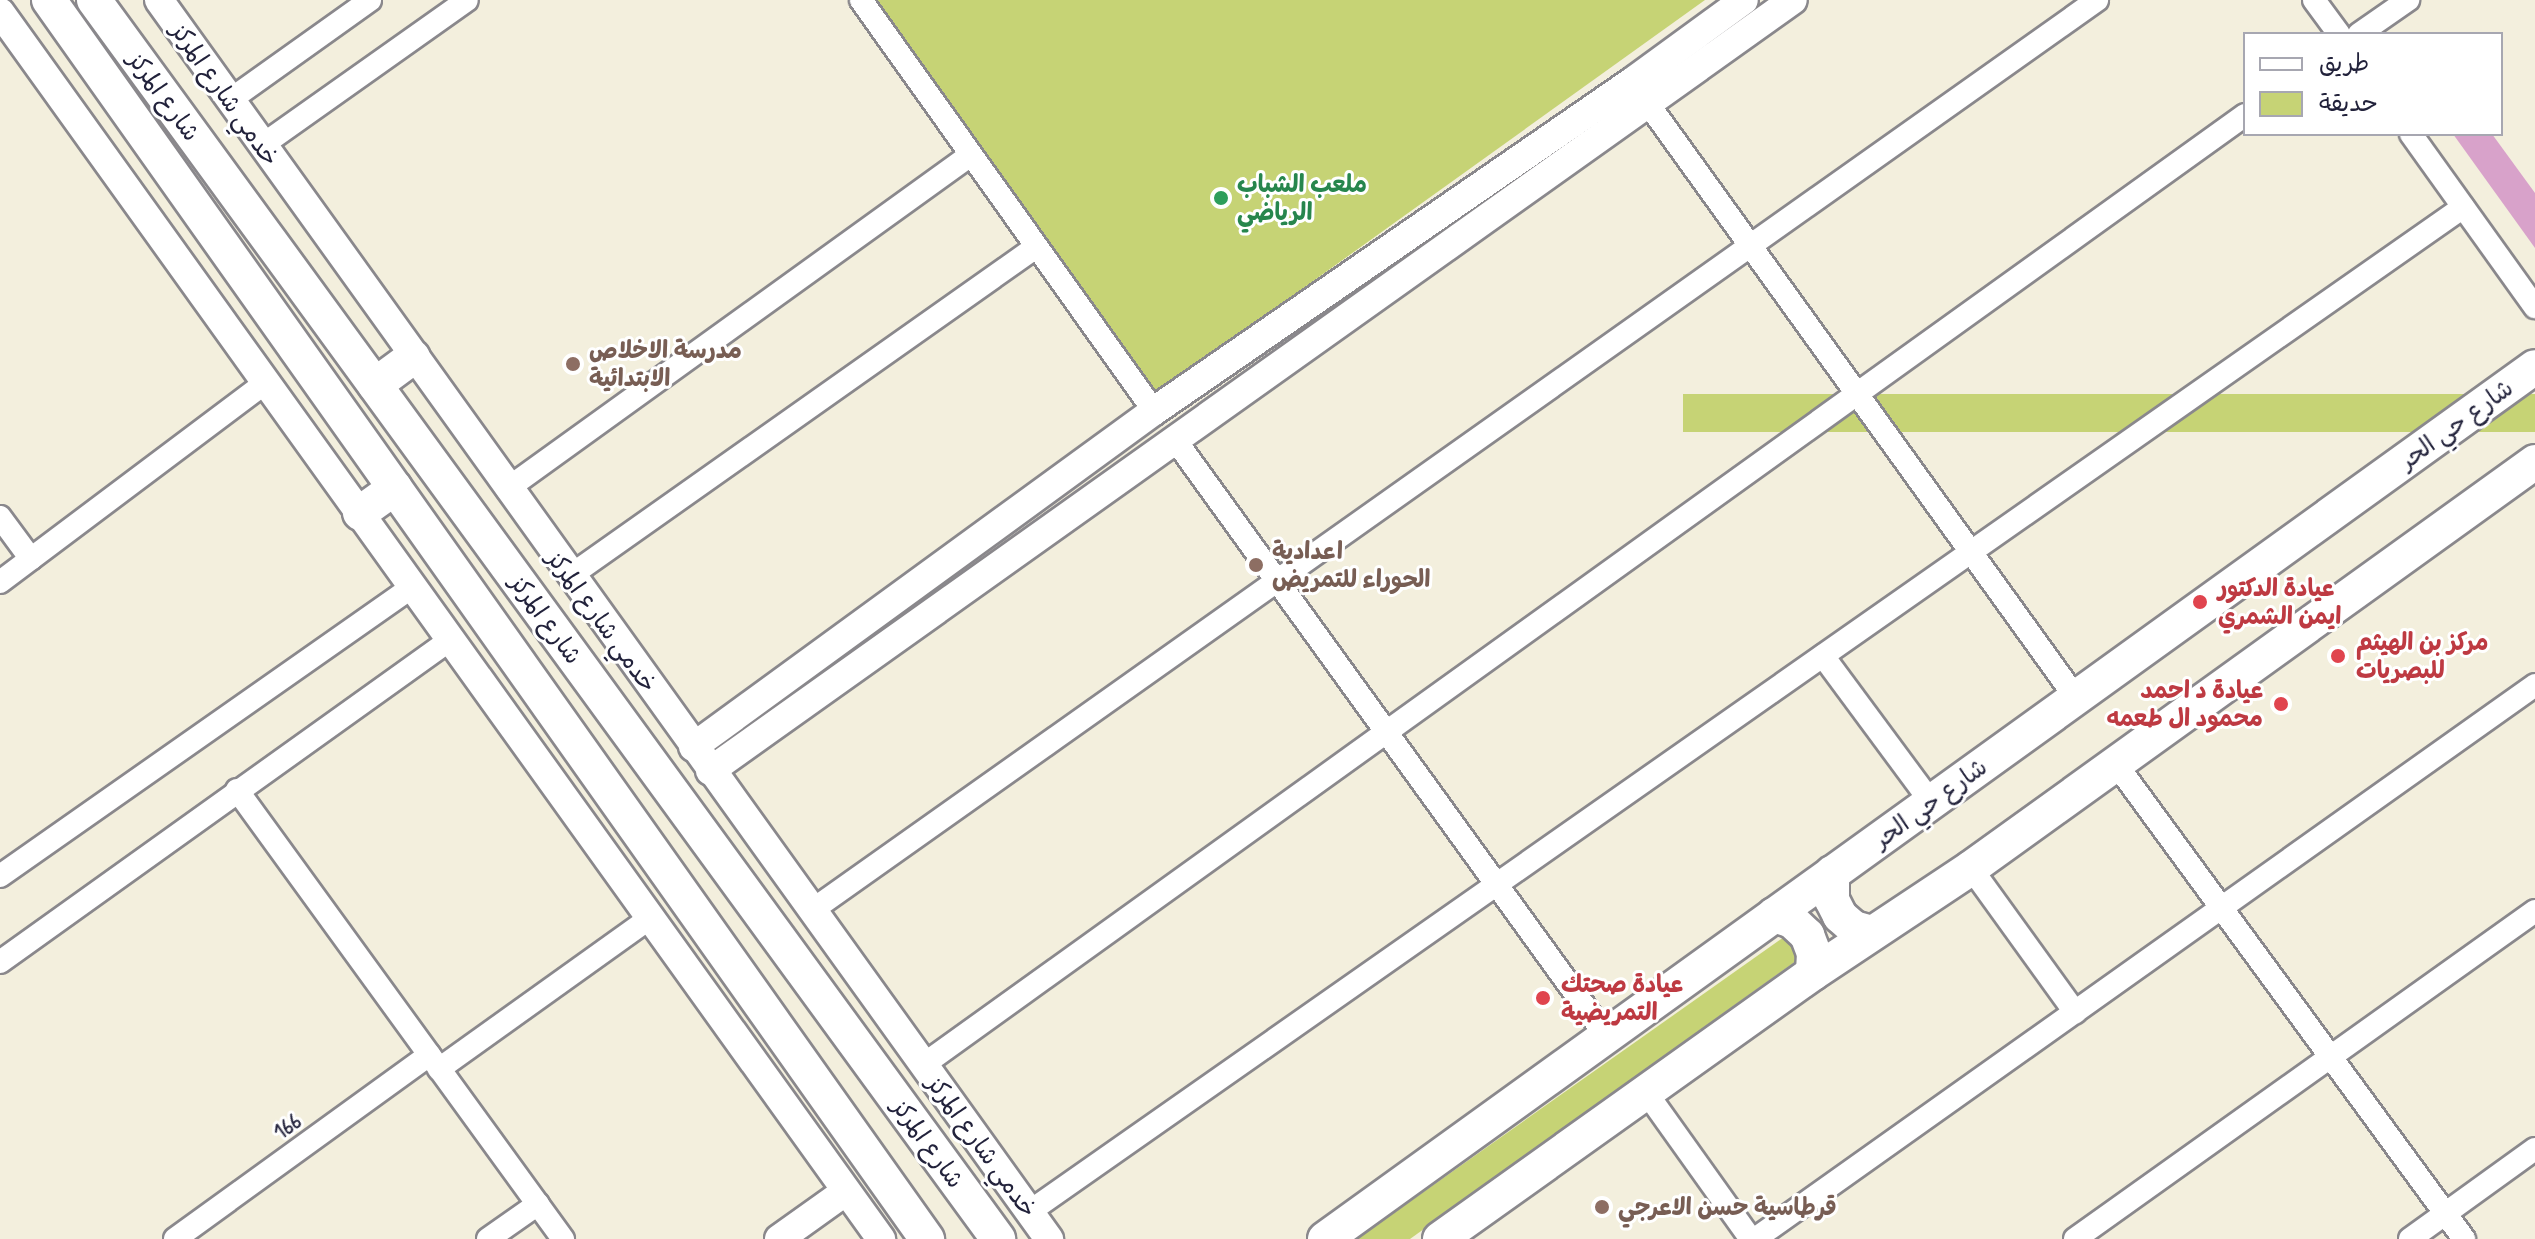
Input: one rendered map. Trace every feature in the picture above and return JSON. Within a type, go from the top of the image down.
[{"type":"main road","name":"شارع المركز","points":[[49,0],[927,1239]]},
{"type":"main road","name":"شارع المركز","points":[[94,0],[998,1239]]},
{"type":"main road","points":[[375,385],[413,357]]},
{"type":"main road","name":"شارع حي الحر","points":[[1325,1239],[2535,367]]},
{"type":"main road","points":[[1440,1239],[1813,973],[1971,868],[2535,462]]},
{"type":"main road","points":[[360,513],[395,488]]},
{"type":"main road","points":[[1832,873],[1832,900],[1840,916],[1854,928],[1871,933]]},
{"type":"main road","points":[[1774,915],[1792,921],[1807,935],[1814,953],[1813,973]]},
{"type":"street","name":"خدمي شارع المركز","points":[[159,0],[507,489],[1049,1239]]},
{"type":"street","points":[[230,100],[370,0]]},
{"type":"street","points":[[261,146],[467,0]]},
{"type":"street","points":[[861,0],[969,156],[1154,411]]},
{"type":"street","points":[[693,747],[1154,411],[1633,81],[1744,0]]},
{"type":"street","points":[[710,771],[1793,0]]},
{"type":"street","points":[[811,911],[2097,0]]},
{"type":"street","points":[[2314,0],[2338,32]]},
{"type":"street","points":[[2362,32],[2408,0]]},
{"type":"street","points":[[0,12],[876,1237]]},
{"type":"street","points":[[1649,105],[2076,698]]},
{"type":"street","points":[[923,1065],[2243,116]]},
{"type":"street","points":[[2412,136],[2535,307]]},
{"type":"street","points":[[507,489],[969,156]]},
{"type":"street","points":[[1029,1212],[2463,207]]},
{"type":"street","points":[[570,576],[1036,247]]},
{"type":"street","points":[[0,582],[266,382]]},
{"type":"street","points":[[1176,441],[1606,1036]]},
{"type":"street","points":[[0,517],[31,559]]},
{"type":"street","points":[[0,876],[412,587]]},
{"type":"street","points":[[0,962],[450,640]]},
{"type":"street","points":[[1823,656],[1931,802]]},
{"type":"street","points":[[1646,1092],[1753,1239],[2535,685]]},
{"type":"street","points":[[2116,764],[2464,1239]]},
{"type":"street","points":[[237,790],[563,1239]]},
{"type":"street","points":[[1971,868],[2075,1012]]},
{"type":"street","points":[[2075,1239],[2535,911]]},
{"type":"street","name":"166","points":[[175,1239],[650,918]]},
{"type":"street","points":[[2410,1239],[2535,1149]]},
{"type":"street","points":[[779,1239],[846,1191]]},
{"type":"street","points":[[488,1239],[538,1204]]},
{"type":"street","points":[[785,1239],[805,1239]]},
{"type":"green space","name":"ملعب الشباب الرياضي","points":[[872,0],[1705,0],[1153,396]]},
{"type":"green space","points":[[1683,394],[2535,394],[2535,432],[1683,432]]},
{"type":"green space","points":[[1791,932],[1807,953],[1410,1239],[1357,1239]]},
{"type":"building","points":[[2454,136],[2493,136],[2535,193],[2535,248]]},
{"type":"place","name":"ملعب الشباب الرياضي","points":[[1221,198]]},
{"type":"place","name":"مدرسة الاخلاص الابتدائية","points":[[573,364]]},
{"type":"place","name":"اعدادية الحوراء للتمريض","points":[[1256,565]]},
{"type":"place","name":"عيادة الدكتور ايمن الشمري","points":[[2200,602]]},
{"type":"place","name":"مركز بن الهيثم للبصريات","points":[[2338,656]]},
{"type":"place","name":"عيادة د احمد محمود ال طعمه","points":[[2281,704]]},
{"type":"place","name":"عيادة صحتك التمريضية","points":[[1543,998]]},
{"type":"place","name":"قرطاسية حسن الاعرجي","points":[[1602,1207]]}]
